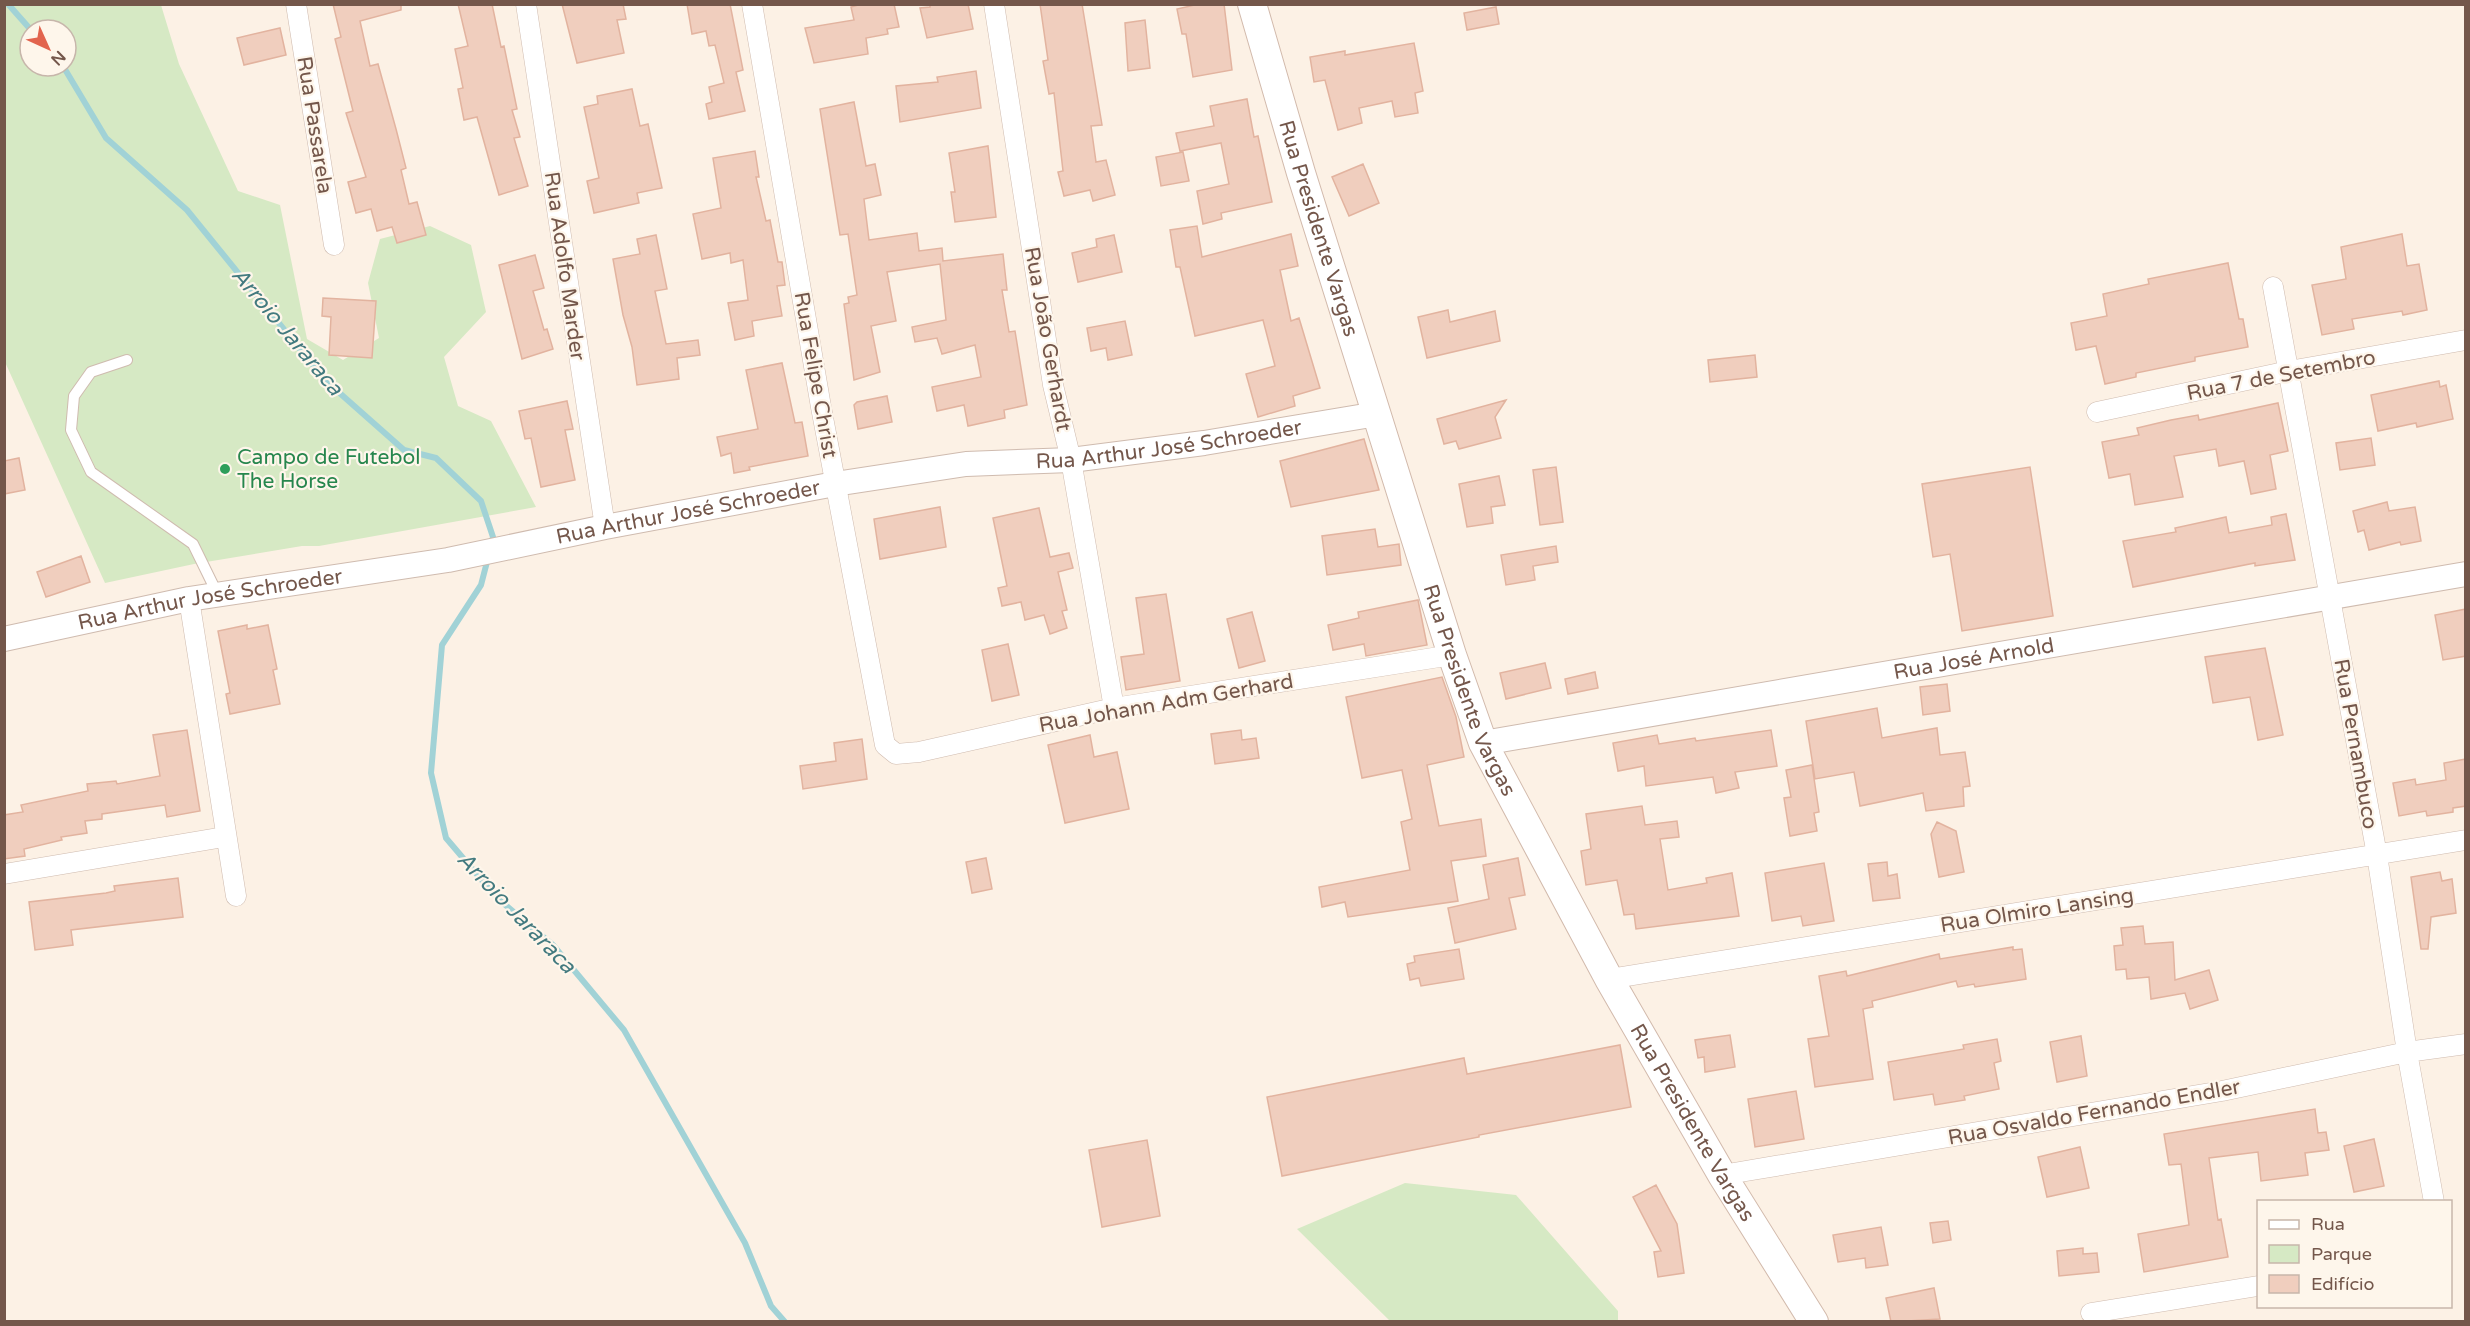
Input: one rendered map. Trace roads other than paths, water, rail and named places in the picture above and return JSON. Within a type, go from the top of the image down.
[{"type":"main road","name":"Rua Presidente Vargas","points":[[1252,4],[1300,173],[1452,655],[1483,743],[1609,979],[1722,1174],[1814,1322]]},
{"type":"street","name":"Rua Passarela","points":[[296,4],[334,244]]},
{"type":"street","name":"Rua Adolfo Marder","points":[[526,4],[605,527]]},
{"type":"street","name":"Rua Felipe Christ","points":[[752,4],[835,484],[885,745]]},
{"type":"street","name":"Rua João Gerhardt","points":[[994,4],[1053,385],[1071,460],[1114,708]]},
{"type":"street","name":"Rua Pernambuco","points":[[2273,287],[2377,855],[2407,1052],[2434,1200]]},
{"type":"street","name":"Rua 7 de Setembro","points":[[2097,412],[2289,371],[2466,339]]},
{"type":"street","name":"Rua Arthur José Schroeder","points":[[4,639],[189,599],[448,560],[605,527],[835,484],[966,464],[1071,460],[1204,443],[1377,414]]},
{"type":"street","name":"Rua José Arnold","points":[[1483,743],[2466,574]]},
{"type":"street","points":[[189,599],[224,837],[236,896]]},
{"type":"street","name":"Rua Johann Adm Gerhard","points":[[885,745],[896,754],[919,752],[1114,708],[1452,655]]},
{"type":"street","points":[[4,874],[224,837]]},
{"type":"street","name":"Rua Olmiro Lansing","points":[[1609,979],[1838,940],[2070,906],[2466,840]]},
{"type":"street","name":"Rua Osvaldo Fernando Endler","points":[[1722,1174],[2222,1091],[2407,1052],[2466,1044]]},
{"type":"street","points":[[2091,1313],[2257,1286]]},
{"type":"lane","points":[[128,360],[91,372],[74,396],[71,430],[92,472],[193,544],[218,595]]},
{"type":"waterway","name":"Arroio Jararaca","points":[[8,4],[20,18]]},
{"type":"waterway","name":"Arroio Jararaca","points":[[70,78],[106,138],[187,210],[326,381],[404,450],[436,458],[481,501],[493,537],[491,546]]},
{"type":"waterway","name":"Arroio Jararaca","points":[[488,558],[481,585],[442,645],[431,773],[446,838],[497,898],[553,945],[624,1030],[745,1243],[771,1306],[785,1322]]},
{"type":"place","name":"Campo de Futebol The Horse","points":[[225,469]]}]
